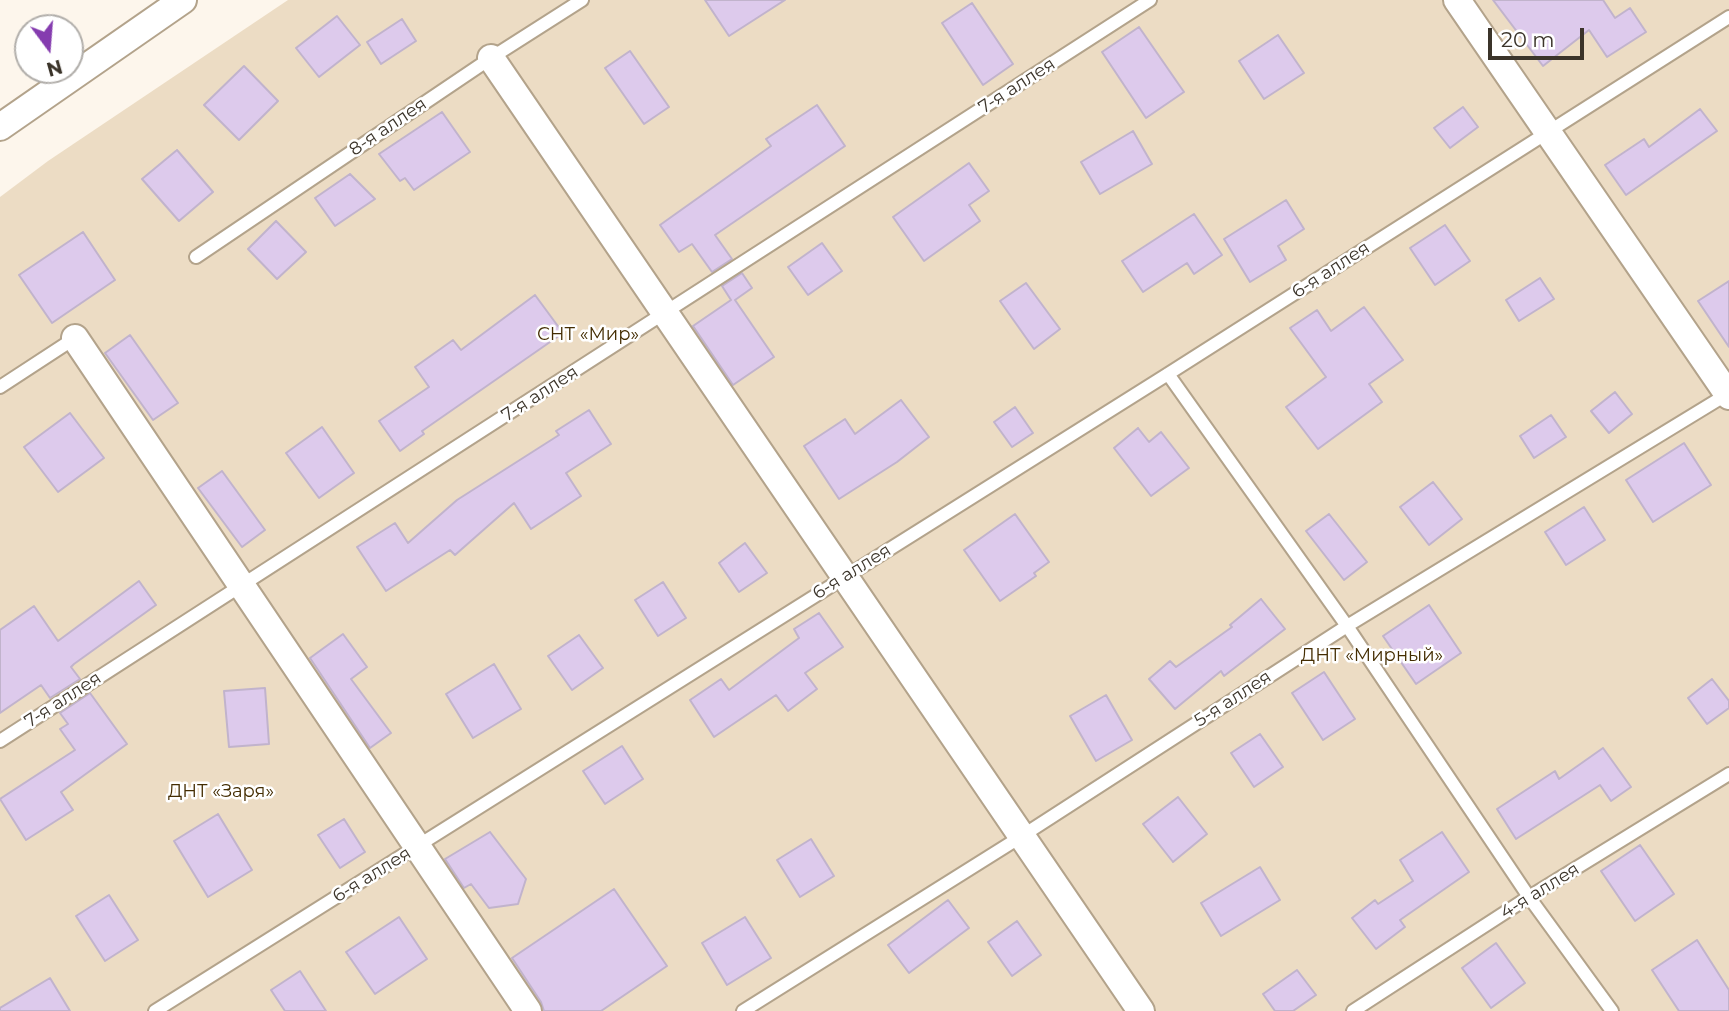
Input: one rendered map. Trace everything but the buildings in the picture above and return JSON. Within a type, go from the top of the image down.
[{"type":"street","points":[[0,127],[183,0]]},
{"type":"street","points":[[1457,0],[1728,394]]},
{"type":"street","points":[[491,58],[1141,1011]]},
{"type":"street","points":[[75,338],[528,1011]]},
{"type":"lane","name":"8-я аллея","points":[[196,257],[491,58],[582,0]]},
{"type":"lane","name":"7-я аллея","points":[[0,741],[1150,0]]},
{"type":"lane","name":"6-я аллея","points":[[155,1011],[1168,374],[1729,16]]},
{"type":"lane","points":[[0,387],[75,338]]},
{"type":"lane","points":[[1168,374],[1347,626],[1529,897],[1612,1011]]},
{"type":"lane","name":"5-я аллея","points":[[743,1011],[1022,836],[1347,626],[1728,394]]},
{"type":"lane","name":"4-я аллея","points":[[1353,1011],[1529,897],[1729,774]]},
{"type":"green space","points":[[288,0],[1729,0],[1729,1011],[0,1011],[0,197],[48,161]]},
{"type":"park label","name":"СНТ «Мир»","points":[[588,335]]},
{"type":"park label","name":"ДНТ «Мирный»","points":[[1372,656]]},
{"type":"park label","name":"ДНТ «Заря»","points":[[221,792]]}]
